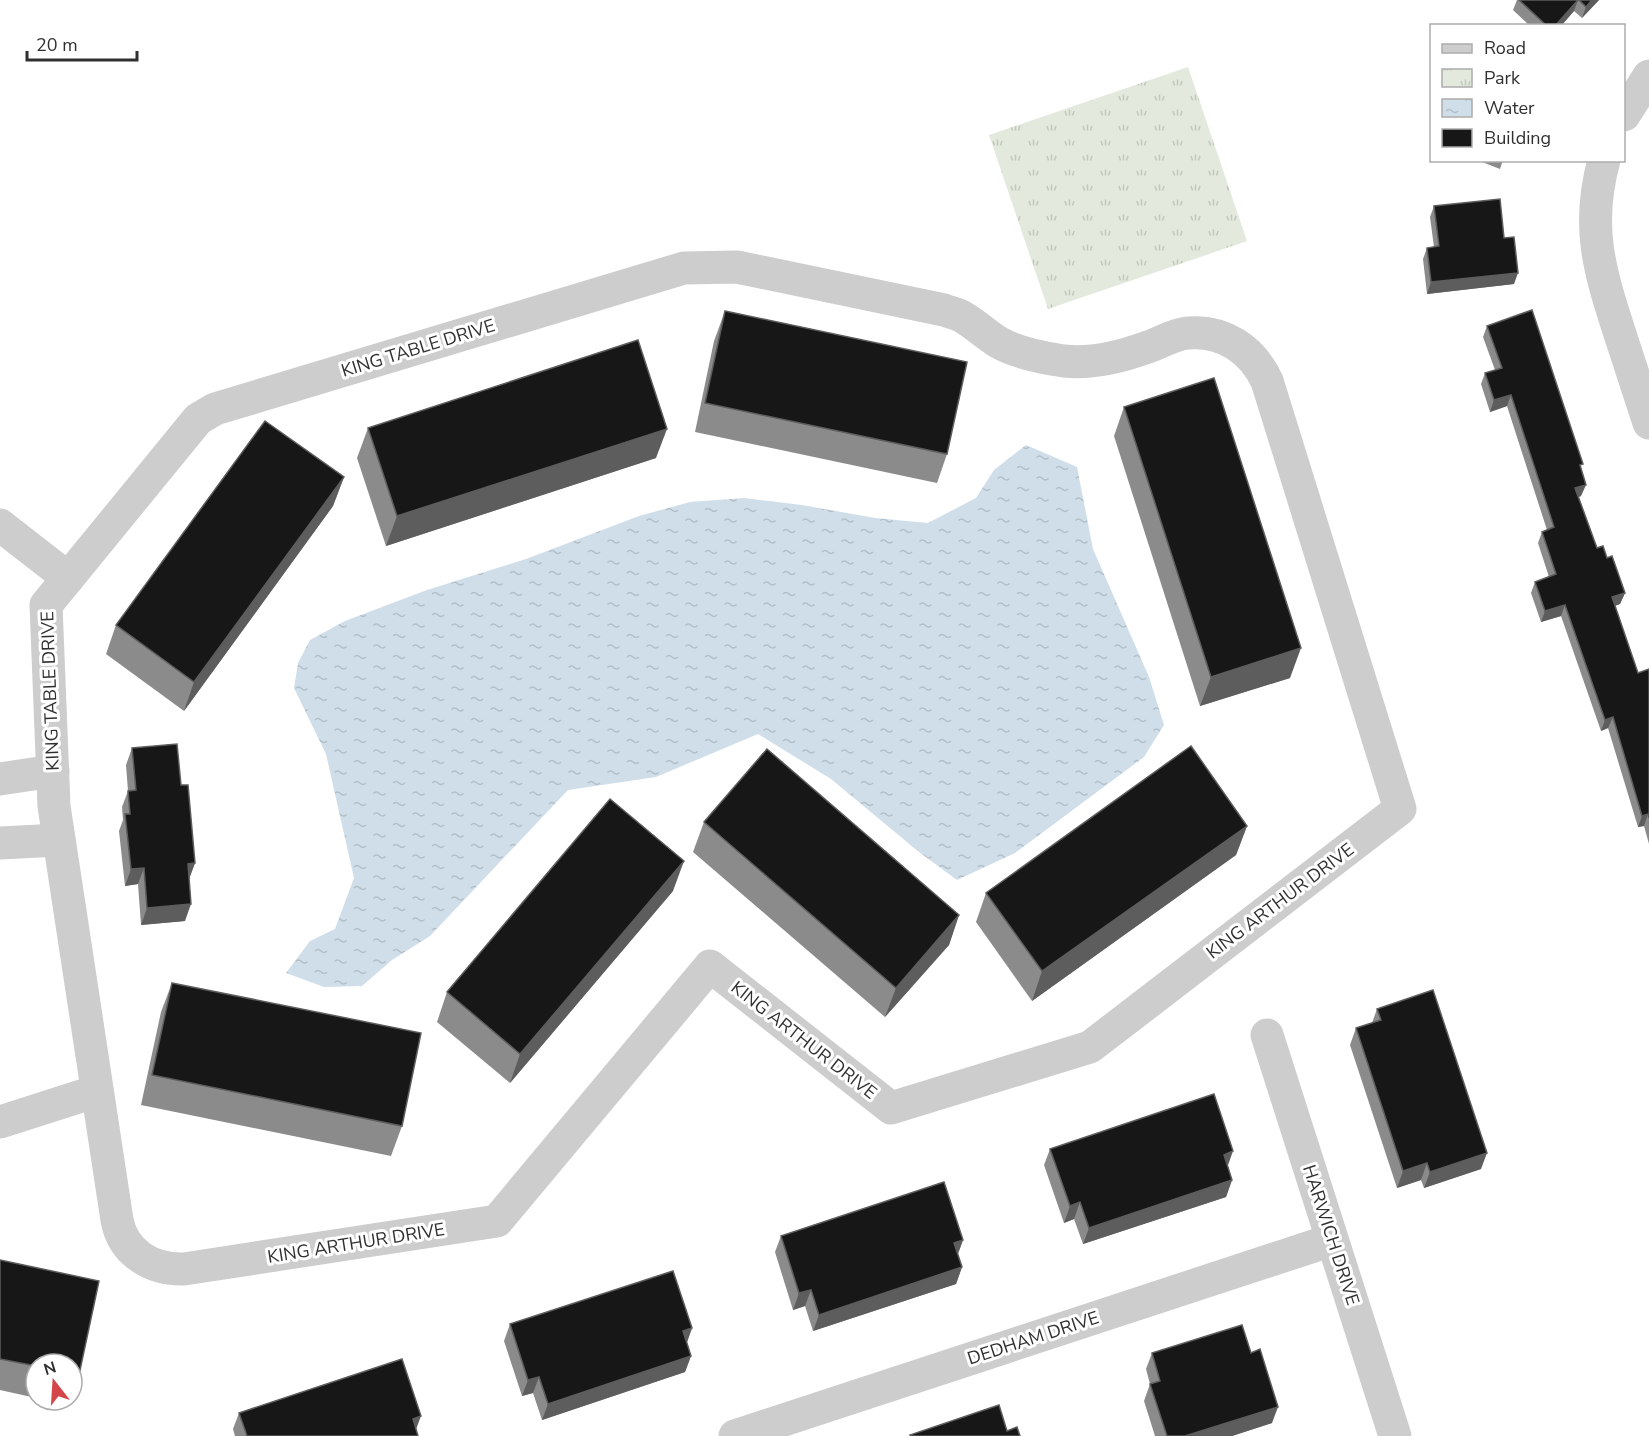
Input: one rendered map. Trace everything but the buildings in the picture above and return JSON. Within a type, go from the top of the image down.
[{"type":"street","points":[[1625,112],[1649,76]]},
{"type":"street","points":[[1603,162],[1598,179],[1594,208],[1597,254],[1604,283],[1649,423]]},
{"type":"street","name":"KING TABLE DRIVE","points":[[54,806],[46,604],[198,419],[214,409],[684,268],[737,267],[944,310],[957,314],[999,342],[1014,349],[1063,360]]},
{"type":"street","name":"KING ARTHUR DRIVE","points":[[54,806],[117,1220],[122,1236],[134,1253],[148,1263],[166,1269],[184,1269],[497,1221],[710,966],[891,1108],[1090,1047],[1400,809],[1261,368],[1234,342],[1208,332],[1187,333],[1113,357],[1080,362],[1063,360]]},
{"type":"street","points":[[0,525],[68,578]]},
{"type":"street","points":[[0,778],[53,771]]},
{"type":"street","points":[[0,843],[60,840]]},
{"type":"street","name":"HARWICH DRIVE","points":[[1267,1035],[1395,1436]]},
{"type":"street","points":[[0,1122],[98,1091]]},
{"type":"street","name":"DEDHAM DRIVE","points":[[735,1436],[810,1424],[1332,1240]]},
{"type":"green space","points":[[1188,67],[1247,241],[1048,309],[989,135]]},
{"type":"water","points":[[1026,445],[1077,467],[1093,549],[1149,677],[1164,725],[1144,757],[1015,853],[957,880],[919,852],[831,779],[758,734],[656,777],[568,790],[430,936],[392,960],[362,986],[324,987],[286,973],[310,941],[335,929],[354,878],[326,754],[294,688],[298,663],[310,640],[345,621],[427,590],[526,559],[639,516],[690,502],[744,498],[802,505],[875,518],[928,523],[976,498],[994,470]]}]
